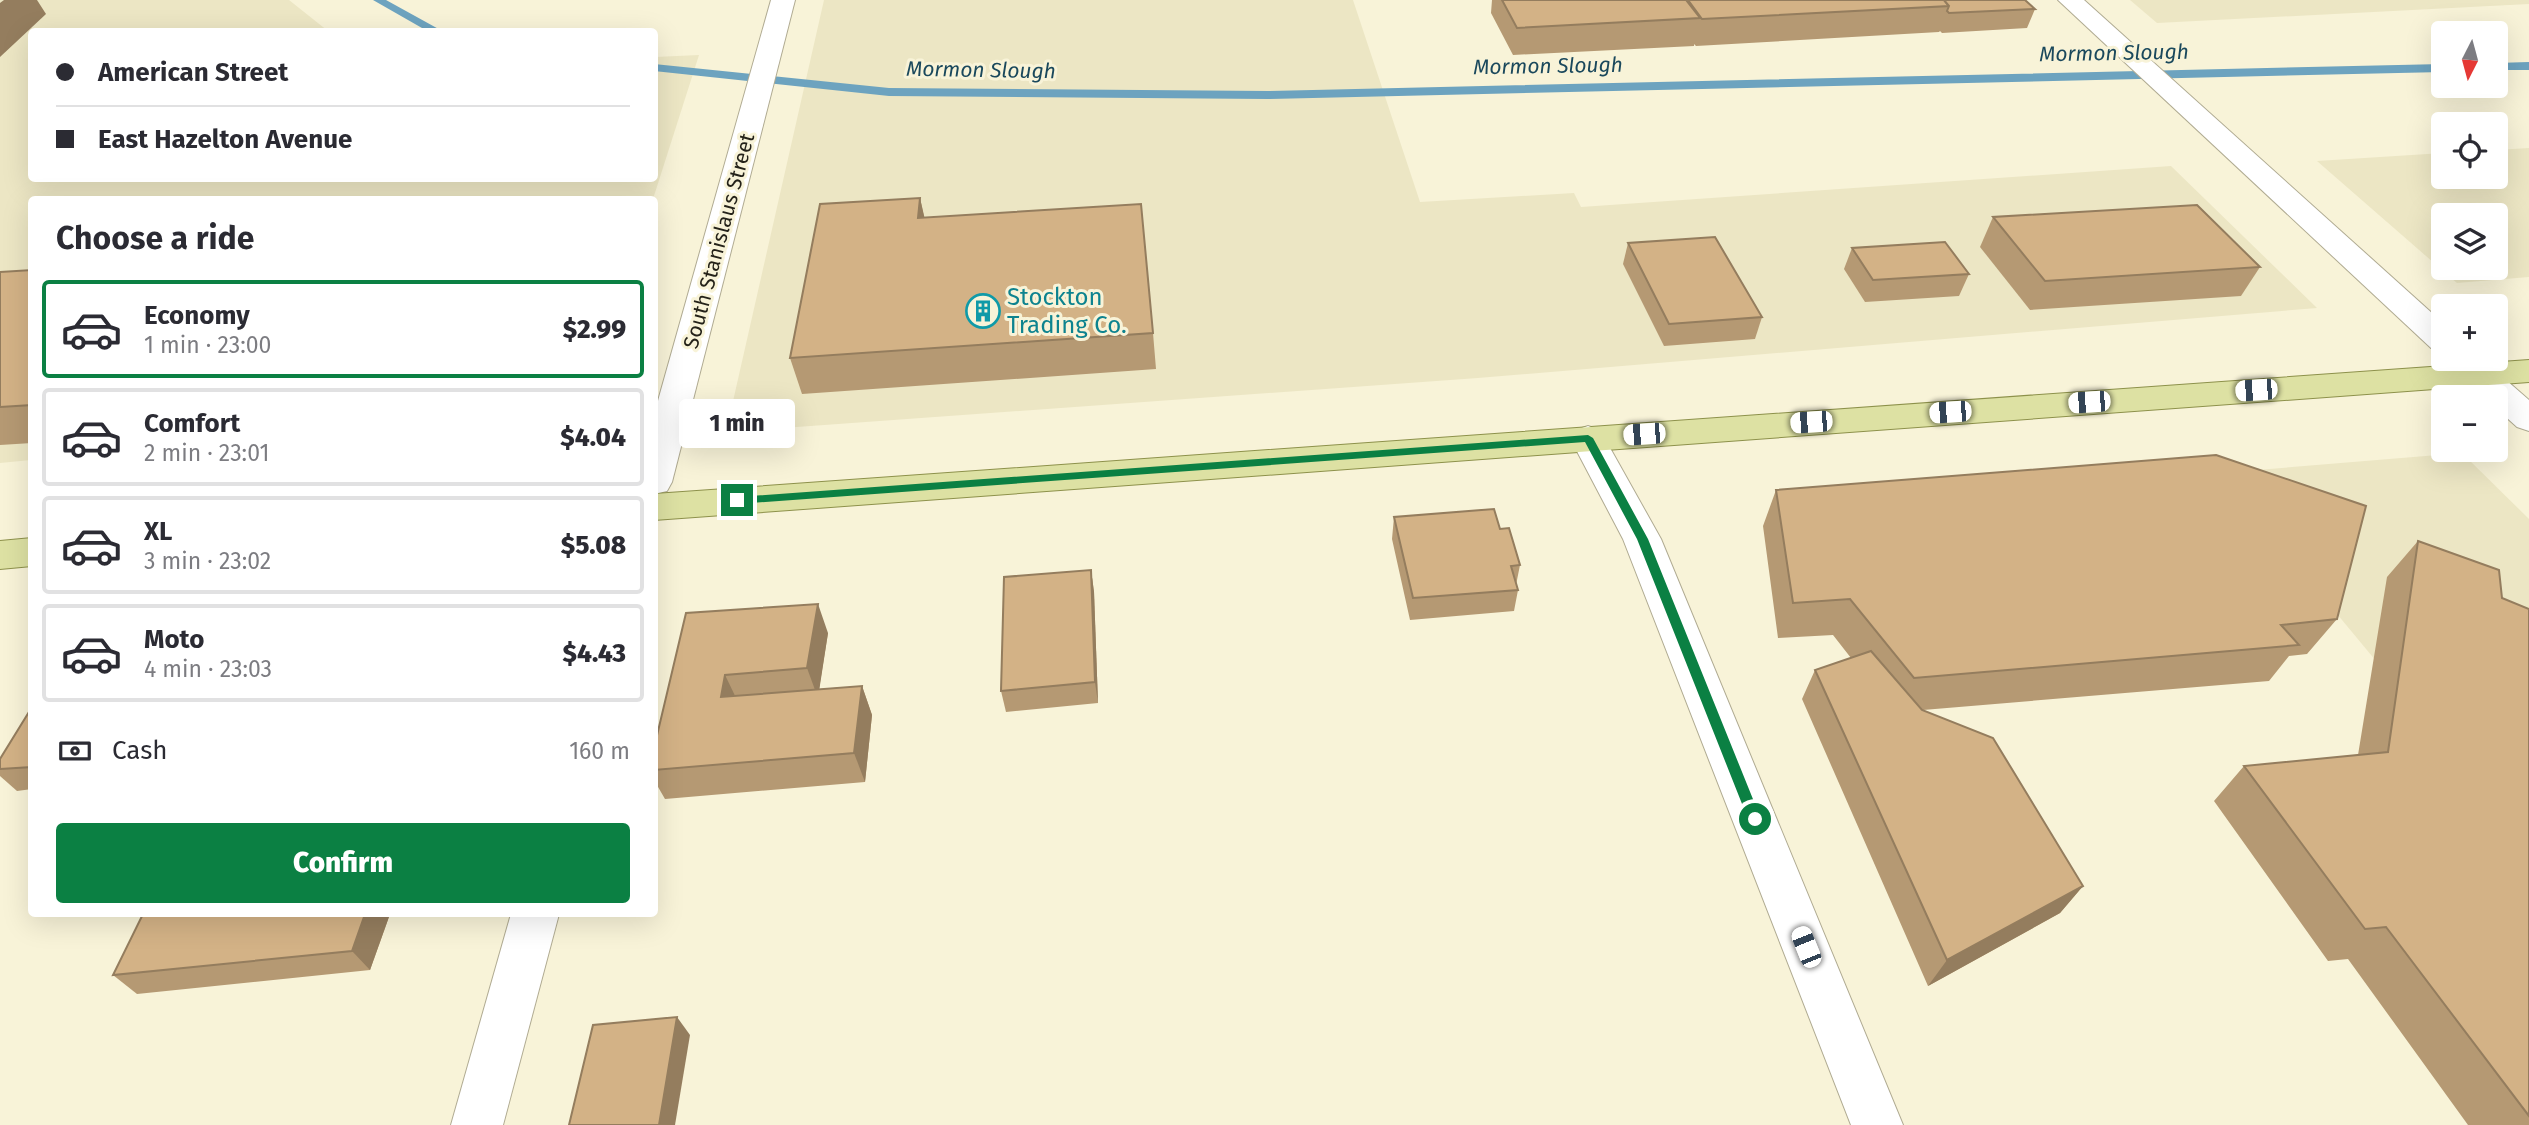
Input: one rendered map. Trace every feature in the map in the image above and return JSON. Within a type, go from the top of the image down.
[{"type":"main road","points":[[658,506],[1588,438],[2431,369]]},
{"type":"main road","points":[[2508,369],[2529,371]]},
{"type":"main road","points":[[0,555],[28,552]]},
{"type":"street","name":"South Stanislaus Street","points":[[658,467],[783,0]]},
{"type":"street","points":[[2070,0],[2431,330]]},
{"type":"street","points":[[2476,371],[2529,419]]},
{"type":"street","points":[[1588,438],[1642,539],[1877,1125]]},
{"type":"street","points":[[477,1125],[534,917]]},
{"type":"shaded area","points":[[0,0],[289,0],[324,28],[28,28],[28,182],[658,182],[658,57],[699,55],[654,196],[28,196],[28,460],[0,463]]},
{"type":"shaded area","points":[[824,0],[1353,0],[1420,202],[1574,193],[1581,207],[2171,166],[2317,308],[1478,378],[726,432]]},
{"type":"shaded area","points":[[2130,0],[2529,0],[2529,4],[2157,23]]},
{"type":"shaded area","points":[[2529,148],[2529,277],[2508,279],[2508,203],[2431,203],[2431,260],[2317,161],[2431,154],[2431,189],[2508,189],[2508,149]]},
{"type":"shaded area","points":[[2454,280],[2493,280],[2457,283]]},
{"type":"shaded area","points":[[2431,456],[2431,462],[2471,462],[2529,519],[2529,660],[2386,673],[2220,473]]},
{"type":"building","points":[[1502,0],[1686,0],[1700,18],[1517,28]]},
{"type":"building","points":[[1688,0],[1944,0],[1949,6],[1702,19]]},
{"type":"building","points":[[1944,0],[2025,0],[2035,9],[1949,13],[1949,6]]},
{"type":"building","name":"Stockton Trading Co.","points":[[920,198],[918,218],[1141,204],[1153,333],[790,358],[820,204]]},
{"type":"building","points":[[2197,205],[2260,267],[2045,281],[1993,217]]},
{"type":"building","points":[[1715,237],[1762,317],[1669,324],[1628,243]]},
{"type":"building","points":[[1945,242],[1969,274],[1873,280],[1852,248]]},
{"type":"building","points":[[28,270],[28,405],[0,407],[0,272]]},
{"type":"building","points":[[2216,455],[2366,506],[2337,619],[2281,625],[2299,645],[1914,678],[1850,599],[1793,603],[1776,490]]},
{"type":"building","points":[[1494,509],[1500,529],[1509,528],[1520,565],[1511,566],[1518,590],[1413,598],[1394,517]]},
{"type":"building","points":[[2418,541],[2499,570],[2502,598],[2529,609],[2529,1116],[2386,927],[2365,929],[2244,766],[2388,752]]},
{"type":"building","points":[[1091,570],[1095,682],[1001,691],[1004,577]]},
{"type":"building","points":[[818,604],[807,668],[725,675],[721,697],[862,686],[854,753],[658,770],[658,731],[686,613]]},
{"type":"building","points":[[1871,651],[1922,710],[1993,738],[2083,886],[1947,960],[1815,670]]},
{"type":"building","points":[[28,714],[28,767],[0,769],[0,759]]},
{"type":"building","points":[[142,917],[364,917],[352,951],[113,975]]},
{"type":"building","points":[[677,1017],[659,1125],[569,1125],[593,1025]]},
{"type":"waterway","name":"Mormon Slough","points":[[378,0],[431,28]]},
{"type":"waterway","name":"Mormon Slough","points":[[2508,67],[2529,66]]},
{"type":"waterway","name":"Mormon Slough","points":[[658,67],[889,92],[1267,95],[2431,68]]},
{"type":"place","name":"Stockton Trading Co.","points":[[983,311]]},
{"type":"route","points":[[737,500],[1588,438],[1642,539],[1755,819]]}]
